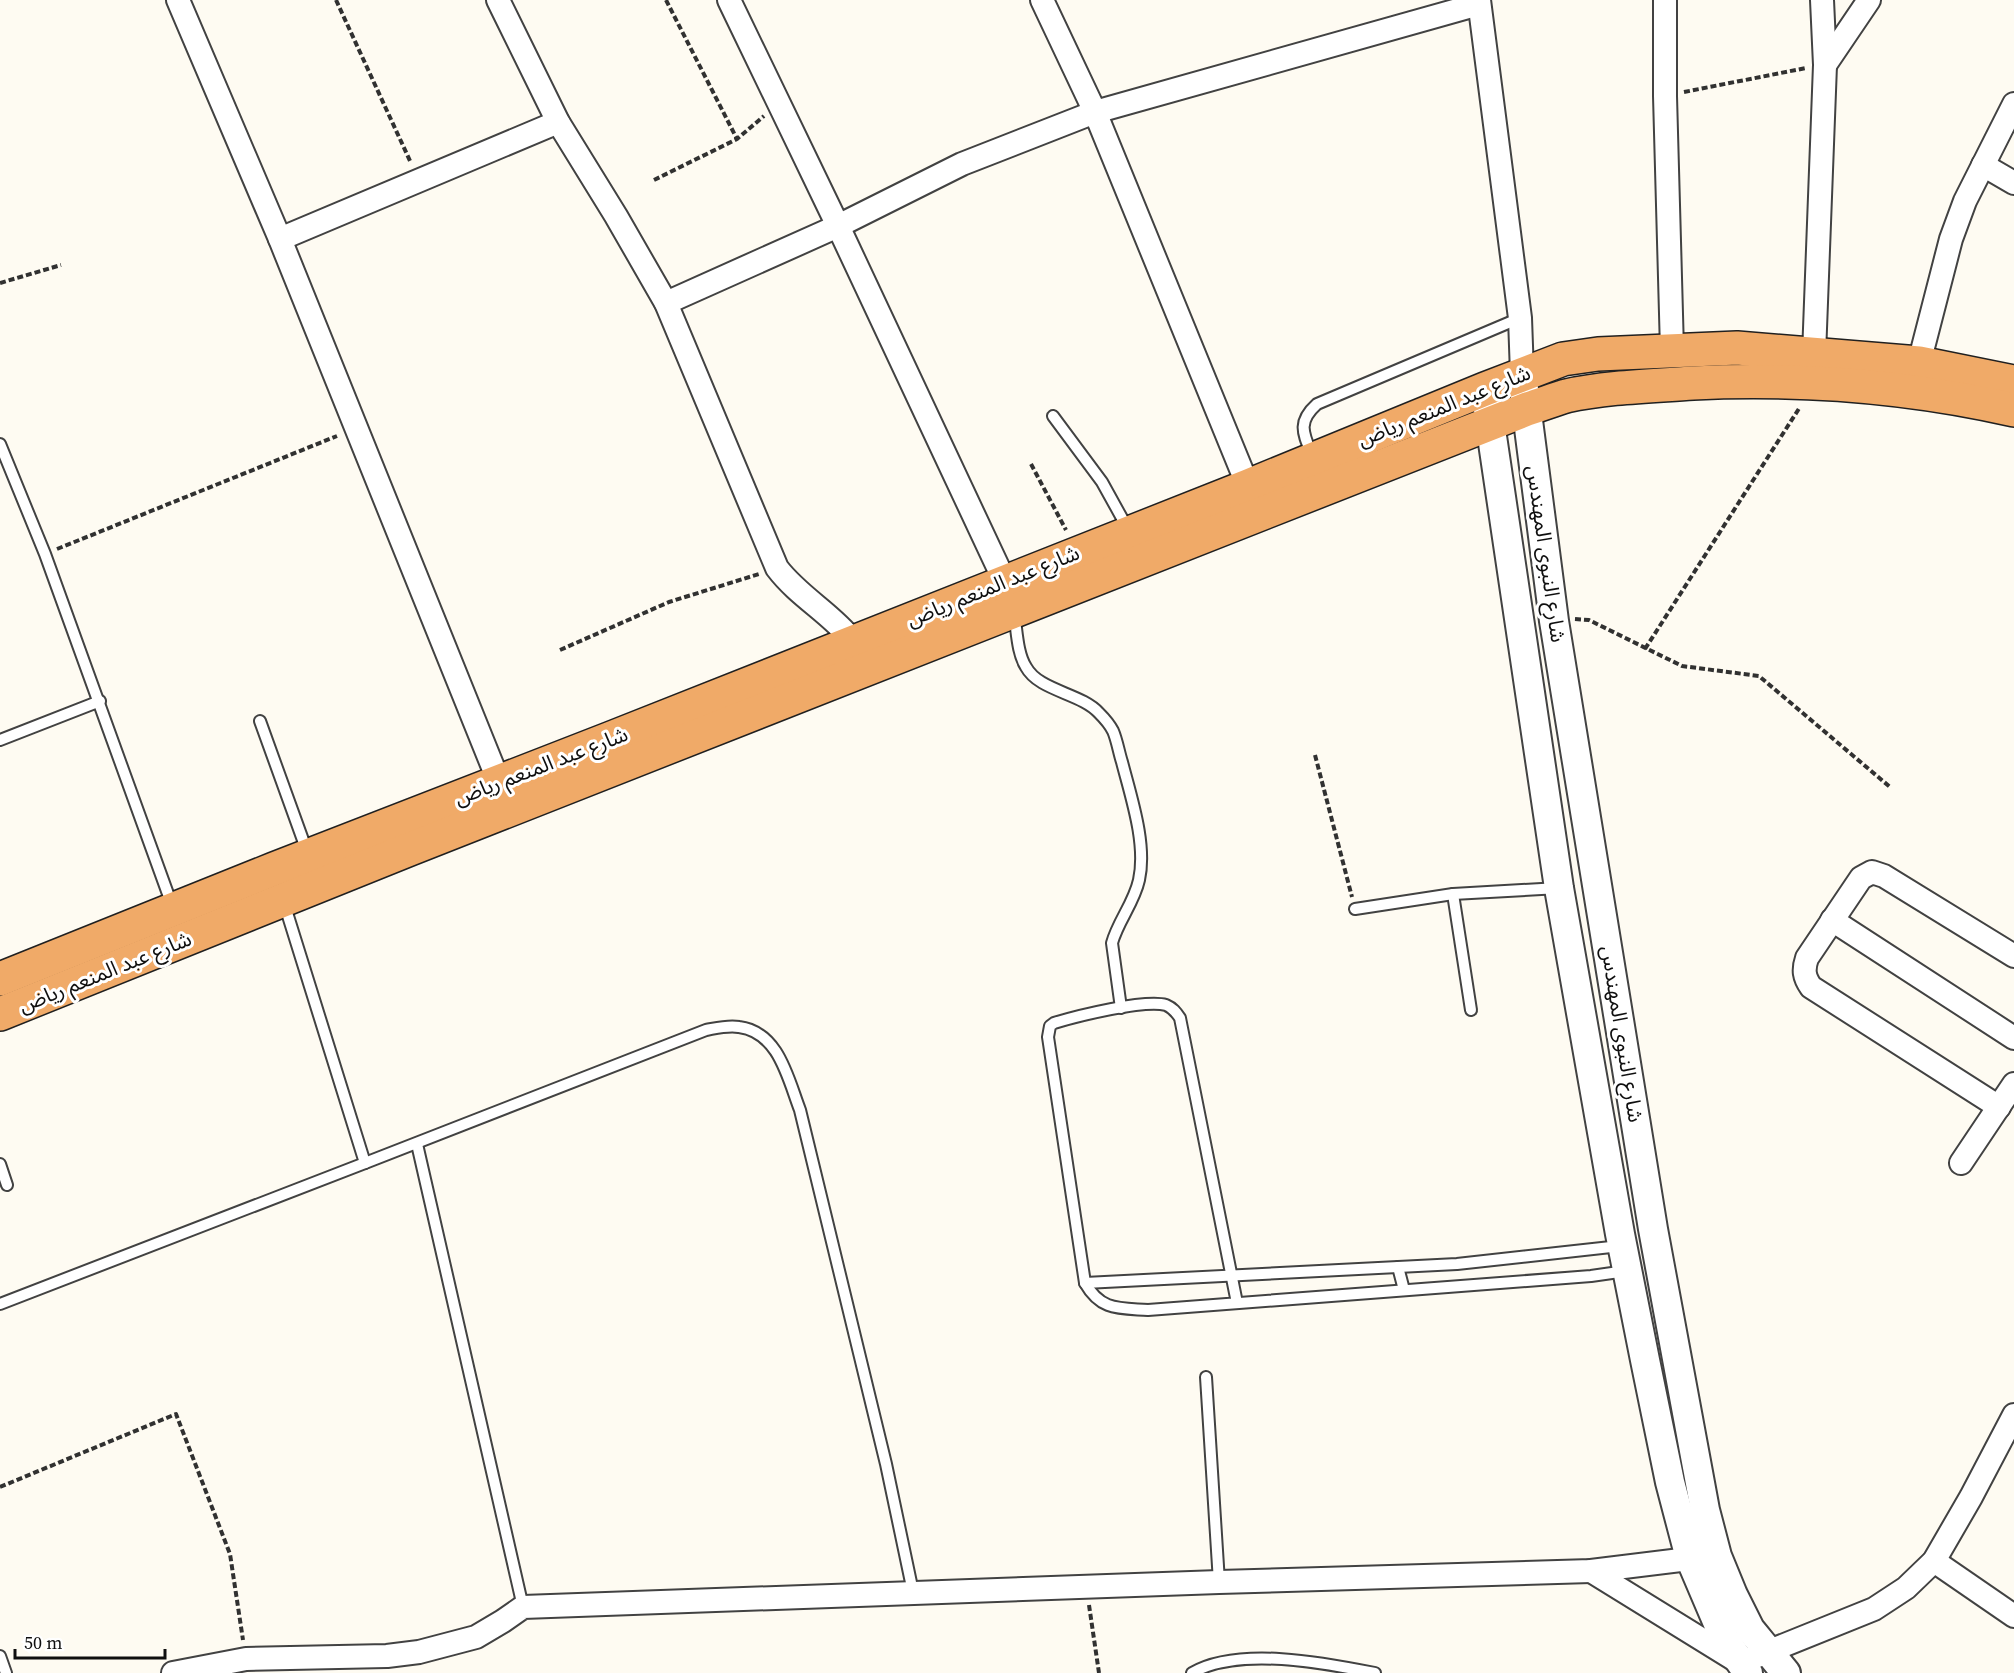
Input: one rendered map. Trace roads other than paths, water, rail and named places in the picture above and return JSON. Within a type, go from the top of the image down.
[{"type":"highway","name":"شارع عبد المنعم رياض","points":[[0,1014],[283,900],[406,835],[499,782],[1248,486],[1522,374],[1563,360],[1598,354],[1737,348],[1908,390],[1967,399],[2014,410]]},
{"type":"highway","name":"شارع عبد المنعم رياض","points":[[0,979],[308,855],[406,835],[1014,612],[1527,409],[1565,397],[1601,390],[1742,381],[1815,368],[1919,363],[2014,382]]},
{"type":"highway","points":[[1130,531],[1142,562]]},
{"type":"highway","points":[[274,869],[283,900]]},
{"type":"street","points":[[178,0],[280,239],[499,782]]},
{"type":"street","points":[[498,0],[558,122],[666,303],[777,568],[796,591],[841,626],[853,641]]},
{"type":"street","points":[[729,0],[1005,582],[1014,612]]},
{"type":"street","points":[[1042,0],[1095,112],[1248,486]]},
{"type":"street","points":[[1665,0],[1665,96],[1672,350]]},
{"type":"street","points":[[1815,368],[1825,65],[1822,0]]},
{"type":"street","points":[[1825,65],[1869,0]]},
{"type":"street","points":[[666,303],[838,226],[962,164],[1095,112],[1479,2],[1520,318],[1522,374]]},
{"type":"street","points":[[1919,363],[1951,239],[1965,201],[2014,104]]},
{"type":"street","points":[[280,239],[558,122]]},
{"type":"street","points":[[1983,165],[2014,183]]},
{"type":"street","name":"شارع النبوى المهندس","points":[[1522,374],[1554,621],[1653,1229],[1705,1509],[1703,1557],[1750,1629],[1776,1663]]},
{"type":"street","name":"شارع النبوى المهندس","points":[[1485,389],[1559,888],[1623,1250],[1645,1360],[1670,1482],[1703,1557],[1725,1640],[1744,1668]]},
{"type":"street","points":[[1999,1107],[1811,987],[1804,973],[1804,966],[1807,958],[1861,878],[1872,872],[1878,872],[2014,956]]},
{"type":"street","points":[[1559,888],[1598,885]]},
{"type":"street","points":[[1832,920],[2014,1038]]},
{"type":"street","points":[[1961,1163],[2014,1084]]},
{"type":"street","points":[[1623,1250],[1653,1229]]},
{"type":"street","points":[[1645,1360],[1676,1355]]},
{"type":"street","points":[[1591,1571],[1744,1668],[1776,1663],[1874,1609],[1906,1588],[1934,1562],[2014,1415]]},
{"type":"street","points":[[173,1673],[246,1659],[387,1656],[418,1652],[476,1637],[523,1607],[913,1592],[1591,1571],[1703,1557]]},
{"type":"street","points":[[1934,1562],[2014,1616]]},
{"type":"lane","points":[[1313,458],[1305,438],[1303,423],[1305,416],[1317,404],[1520,318]]},
{"type":"lane","points":[[1053,416],[1102,482],[1130,531]]},
{"type":"lane","points":[[0,444],[45,554],[100,701],[174,910]]},
{"type":"lane","points":[[1014,612],[1025,666],[1042,682],[1073,696],[1098,711],[1113,732],[1129,789],[1138,833],[1140,878],[1112,943],[1121,1008]]},
{"type":"lane","points":[[0,740],[100,701]]},
{"type":"lane","points":[[260,721],[308,855]]},
{"type":"lane","points":[[1355,909],[1453,894],[1559,888]]},
{"type":"lane","points":[[1453,894],[1471,1010]]},
{"type":"lane","points":[[283,900],[365,1163]]},
{"type":"lane","points":[[1237,1303],[1179,1018],[1175,1011],[1163,1005],[1154,1004],[1121,1008],[1054,1023],[1048,1032],[1085,1283],[1091,1294],[1107,1306],[1148,1310],[1591,1276],[1623,1250]]},
{"type":"lane","points":[[0,1304],[706,1030],[738,1026],[752,1030],[762,1036],[779,1056],[800,1110],[886,1464],[913,1592]]},
{"type":"lane","points":[[417,1144],[523,1607]]},
{"type":"lane","points":[[0,1164],[7,1185]]},
{"type":"lane","points":[[1085,1283],[1457,1264],[1623,1250]]},
{"type":"lane","points":[[1398,1267],[1404,1290]]},
{"type":"lane","points":[[1206,1377],[1220,1582]]},
{"type":"lane","points":[[0,1656],[6,1673]]},
{"type":"lane","points":[[1192,1673],[1207,1665],[1240,1659],[1296,1660],[1375,1673]]}]
